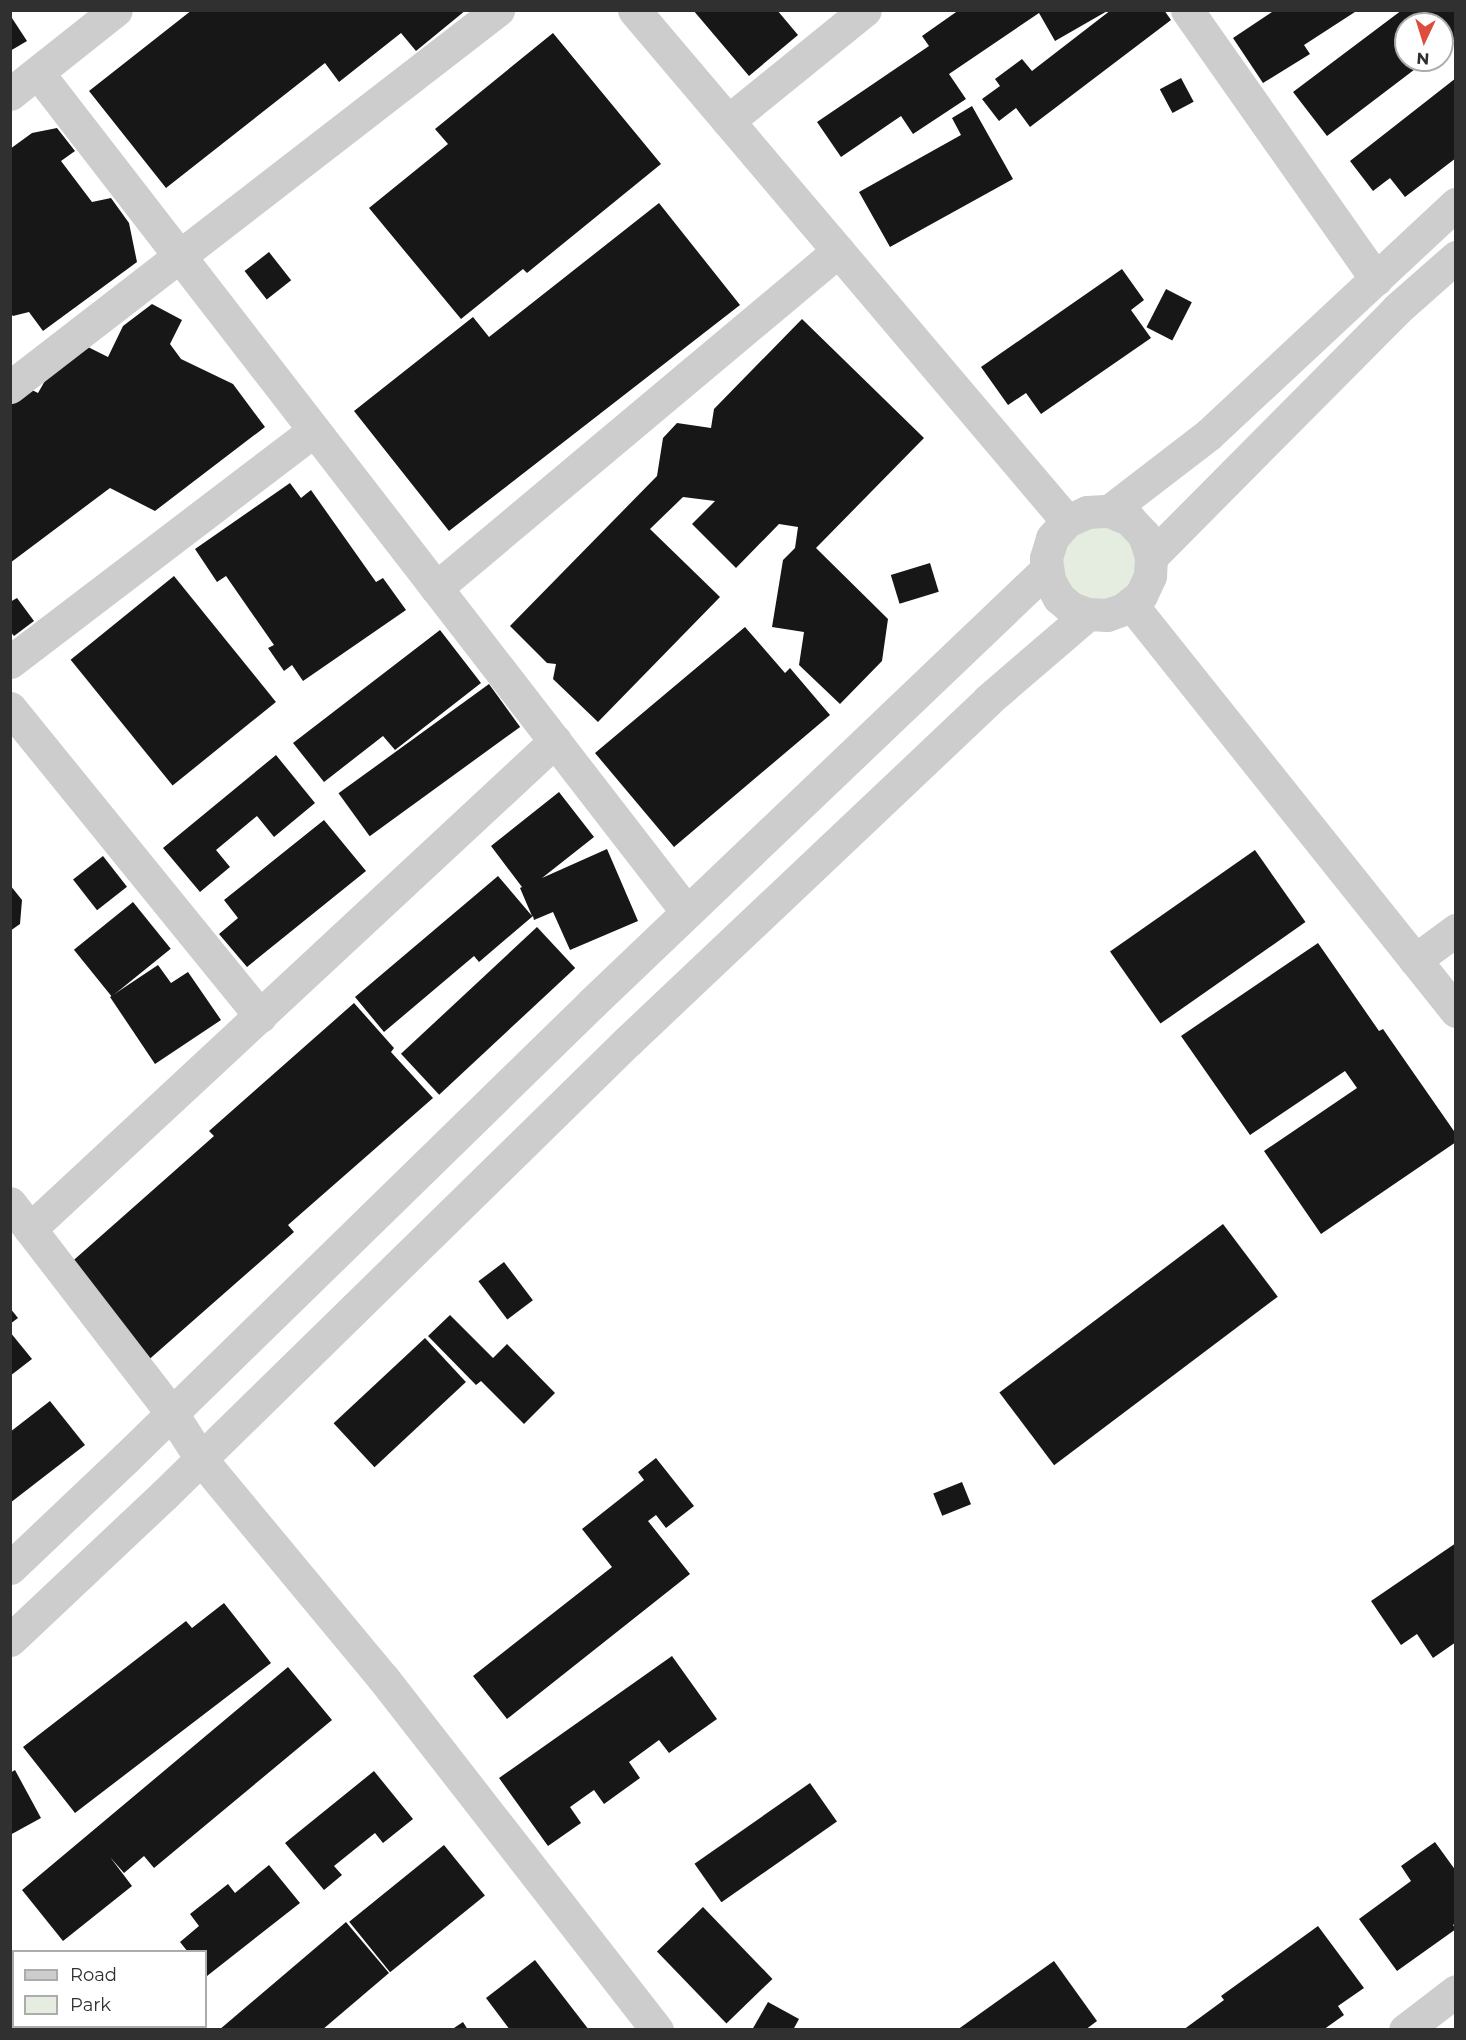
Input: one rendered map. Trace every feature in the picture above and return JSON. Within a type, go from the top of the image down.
[{"type":"street","points":[[10,387],[498,10]]},
{"type":"street","points":[[634,10],[1067,521]]},
{"type":"street","points":[[728,121],[865,10]]},
{"type":"street","points":[[1186,10],[1376,279]]},
{"type":"street","points":[[10,94],[38,73],[94,17]]},
{"type":"street","points":[[38,73],[687,912]]},
{"type":"street","points":[[1109,511],[1208,435],[1455,204]]},
{"type":"street","points":[[436,588],[838,251]]},
{"type":"street","points":[[1151,557],[1397,309],[1454,263]]},
{"type":"street","points":[[10,662],[314,430]]},
{"type":"street","points":[[1109,511],[1129,519],[1144,535],[1151,557],[1150,576],[1140,595],[1124,609],[1107,615],[1088,614],[1071,608],[1059,598],[1049,580],[1046,558],[1052,538],[1067,521],[1087,512],[1109,511]]},
{"type":"street","points":[[10,1568],[687,912],[1047,569]]},
{"type":"street","points":[[1131,604],[1455,1011]]},
{"type":"street","points":[[10,1640],[201,1459],[629,1040],[988,700],[1088,614]]},
{"type":"street","points":[[10,708],[260,1016]]},
{"type":"street","points":[[30,1229],[555,741]]},
{"type":"street","points":[[1415,960],[1455,930]]},
{"type":"street","points":[[10,1203],[171,1412],[201,1459],[383,1678],[657,2030]]},
{"type":"street","points":[[1405,2030],[1455,1991]]},
{"type":"green space","points":[[1089,522],[1122,528],[1140,556],[1132,588],[1105,604],[1065,589],[1061,542]]},
{"type":"building","points":[[192,10],[466,10],[416,51],[401,33],[339,82],[325,63],[166,188],[89,91]]},
{"type":"building","points":[[693,10],[777,10],[798,35],[749,76]]},
{"type":"building","points":[[959,10],[1109,10],[1055,41],[1039,13],[949,74],[966,99],[913,134],[901,116],[841,157],[817,122],[929,46],[922,36]]},
{"type":"building","points":[[1111,10],[1164,10],[1171,20],[1030,127],[1016,108],[999,121],[982,99],[1000,86],[995,79],[1022,59],[1032,71]]},
{"type":"building","points":[[1275,10],[1358,10],[1304,45],[1310,54],[1263,83],[1233,38]]},
{"type":"building","points":[[1402,10],[1456,10],[1456,38],[1454,39],[1454,12],[1399,12]]},
{"type":"building","points":[[10,15],[27,41],[10,51]]},
{"type":"building","points":[[1394,16],[1394,72],[1411,72],[1327,136],[1293,92]]},
{"type":"building","points":[[553,33],[661,164],[527,273],[523,269],[461,319],[369,208],[448,144],[435,129]]},
{"type":"building","points":[[1181,78],[1194,102],[1172,113],[1160,89]]},
{"type":"building","points":[[1456,78],[1456,158],[1405,197],[1390,178],[1373,191],[1350,161]]},
{"type":"building","points":[[972,106],[1013,179],[890,247],[859,192],[961,135],[952,118]]},
{"type":"building","points":[[57,128],[75,151],[61,161],[92,202],[111,198],[129,223],[137,262],[43,331],[29,312],[13,316],[10,313],[10,149],[32,133]]},
{"type":"building","points":[[659,203],[740,305],[449,531],[354,411],[473,317],[489,337]]},
{"type":"building","points":[[269,252],[291,280],[267,299],[245,271]]},
{"type":"building","points":[[1122,269],[1144,300],[1131,310],[1151,338],[1041,414],[1026,393],[1008,405],[981,367]]},
{"type":"building","points":[[1166,289],[1192,302],[1172,340],[1146,327]]},
{"type":"building","points":[[152,304],[182,320],[170,344],[181,359],[233,384],[265,427],[155,511],[110,488],[10,563],[10,389],[18,383],[38,393],[46,379],[88,347],[108,357],[123,326]]},
{"type":"building","points":[[802,319],[924,438],[816,548],[888,619],[882,661],[840,704],[799,665],[804,632],[772,627],[783,560],[795,548],[798,527],[779,524],[736,568],[692,524],[715,501],[683,497],[650,529],[720,597],[598,722],[553,679],[556,664],[547,663],[510,626],[657,476],[663,438],[677,423],[711,428],[714,409]]},
{"type":"building","points":[[290,483],[301,498],[311,490],[376,582],[383,578],[406,610],[303,681],[292,665],[284,671],[268,648],[274,645],[226,576],[217,582],[195,549]]},
{"type":"building","points":[[930,563],[939,592],[900,604],[891,575]]},
{"type":"building","points":[[174,576],[276,702],[173,786],[71,660]]},
{"type":"building","points":[[17,598],[34,621],[14,636],[10,631],[10,602]]},
{"type":"building","points":[[745,627],[785,673],[790,668],[830,715],[674,847],[595,753]]},
{"type":"building","points":[[440,630],[481,683],[395,750],[383,736],[324,782],[293,743]]},
{"type":"building","points":[[489,684],[520,727],[370,836],[339,793]]},
{"type":"building","points":[[276,755],[315,803],[274,837],[257,816],[216,850],[230,867],[200,892],[163,848]]},
{"type":"building","points":[[559,792],[594,837],[542,878],[607,849],[638,921],[570,950],[553,912],[534,920],[533,916],[479,962],[474,956],[384,1032],[355,997],[498,876],[532,916],[520,888],[522,887],[491,846]]},
{"type":"building","points":[[324,820],[366,871],[247,967],[219,934],[238,918],[224,900]]},
{"type":"building","points":[[1255,850],[1305,922],[1160,1024],[1110,952]]},
{"type":"building","points":[[103,856],[127,887],[97,910],[73,879]]},
{"type":"building","points":[[10,885],[22,900],[20,924],[10,931]]},
{"type":"building","points":[[133,902],[171,949],[112,996],[74,950]]},
{"type":"building","points":[[537,927],[575,968],[439,1095],[401,1054]]},
{"type":"building","points":[[1318,943],[1379,1031],[1383,1029],[1456,1134],[1456,1142],[1321,1234],[1264,1151],[1357,1088],[1345,1071],[1250,1135],[1181,1036]]},
{"type":"building","points":[[158,965],[171,983],[188,972],[221,1020],[155,1064],[110,997]]},
{"type":"building","points":[[354,1003],[394,1048],[391,1052],[433,1098],[288,1225],[294,1232],[145,1363],[67,1266],[214,1136],[209,1131]]},
{"type":"building","points":[[1223,1224],[1278,1297],[1054,1465],[999,1393]]},
{"type":"building","points":[[504,1262],[533,1300],[507,1320],[478,1281]]},
{"type":"building","points":[[10,1308],[18,1318],[10,1324]]},
{"type":"building","points":[[450,1315],[493,1358],[507,1344],[555,1393],[524,1424],[481,1381],[476,1385],[428,1336]]},
{"type":"building","points":[[10,1332],[32,1359],[10,1376]]},
{"type":"building","points":[[425,1338],[466,1382],[375,1467],[334,1423]]},
{"type":"building","points":[[50,1401],[85,1445],[10,1503],[10,1432]]},
{"type":"building","points":[[656,1458],[694,1506],[666,1528],[656,1515],[648,1521],[690,1574],[507,1719],[473,1676],[612,1567],[582,1529],[644,1480],[638,1472]]},
{"type":"building","points":[[962,1482],[971,1504],[942,1516],[933,1494]]},
{"type":"building","points":[[1456,1543],[1456,1642],[1433,1658],[1417,1634],[1401,1645],[1371,1601]]},
{"type":"building","points":[[224,1603],[271,1663],[75,1813],[23,1747],[186,1621],[192,1628]]},
{"type":"building","points":[[672,1656],[717,1719],[669,1753],[659,1740],[629,1762],[640,1778],[604,1804],[594,1790],[570,1807],[581,1823],[548,1846],[499,1778]]},
{"type":"building","points":[[288,1667],[332,1720],[154,1868],[144,1856],[124,1873],[110,1857],[132,1886],[63,1941],[22,1890]]},
{"type":"building","points":[[15,1770],[41,1818],[10,1835],[10,1773]]},
{"type":"building","points":[[374,1771],[413,1819],[383,1843],[375,1833],[334,1866],[342,1875],[324,1890],[285,1843]]},
{"type":"building","points":[[810,1783],[837,1822],[721,1902],[694,1864]]},
{"type":"building","points":[[1435,1842],[1456,1871],[1456,1923],[1453,1925],[1456,1929],[1397,1971],[1359,1919],[1411,1881],[1401,1866]]},
{"type":"building","points":[[444,1845],[485,1896],[390,1972],[349,1922]]},
{"type":"building","points":[[269,1865],[300,1903],[207,1976],[207,1950],[186,1950],[180,1942],[199,1926],[190,1914],[228,1884],[235,1893]]},
{"type":"building","points":[[703,1907],[772,1979],[726,2023],[657,1951]]},
{"type":"building","points":[[346,1922],[389,1973],[322,2030],[219,2030]]},
{"type":"building","points":[[1318,1926],[1364,1988],[1338,2006],[1344,2015],[1323,2030],[1183,2030],[1224,2000],[1221,1996]]},
{"type":"building","points":[[535,1960],[589,2030],[510,2030],[486,1998]]},
{"type":"building","points":[[1054,1961],[1097,2021],[1085,2030],[957,2030]]},
{"type":"building","points":[[768,2002],[799,2019],[793,2030],[752,2030]]},
{"type":"building","points":[[463,2022],[468,2030],[451,2030]]},
{"type":"building","points":[[75,2028],[76,2030],[52,2030]]}]
